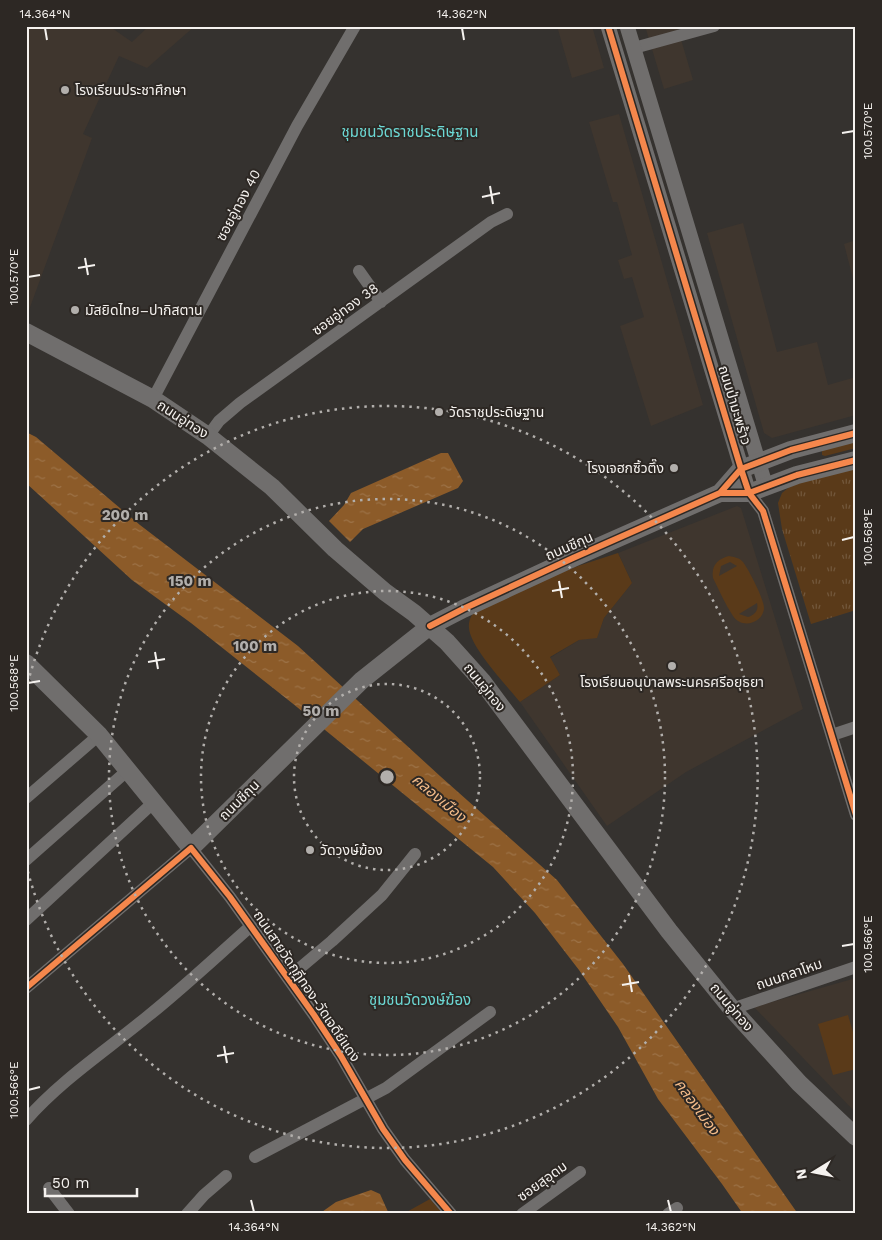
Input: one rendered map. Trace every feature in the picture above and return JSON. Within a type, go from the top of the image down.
[{"type":"main road","name":"ถนนอู่ทอง","points":[[26,332],[153,399],[208,436],[272,487],[335,549],[447,642],[482,681],[664,924],[732,1010],[800,1083],[856,1137]]},
{"type":"main road","name":"ถนนชีกุน","points":[[720,493],[741,469],[791,450],[856,433]]},
{"type":"main road","name":"ถนนชีกุน","points":[[191,848],[362,680],[430,626],[573,558],[720,493],[757,490],[798,475],[856,460]]},
{"type":"main road","name":"ถนนสายวัดกุฎีทอง-วัดเจดีย์แดง","points":[[26,663],[99,736],[191,848]]},
{"type":"street","name":"ถนนป่ามะพร้าว","points":[[608,26],[741,469],[757,490]]},
{"type":"street","name":"ถนนป่ามะพร้าว","points":[[627,26],[758,462],[757,490],[763,511],[856,815]]},
{"type":"street","points":[[634,48],[714,26]]},
{"type":"street","name":"ซอยอู่ทอง 40","points":[[153,399],[297,126],[355,27]]},
{"type":"street","name":"ซอยอู่ทอง 38","points":[[208,436],[219,421],[240,403],[491,222],[507,214]]},
{"type":"street","points":[[359,272],[382,302]]},
{"type":"street","points":[[832,735],[856,727]]},
{"type":"street","points":[[26,798],[99,736]]},
{"type":"street","points":[[26,860],[128,770]]},
{"type":"street","points":[[26,920],[154,802]]},
{"type":"street","points":[[26,988],[191,848]]},
{"type":"street","name":"ถนนสายวัดกุฎีทอง-วัดเจดีย์แดง","points":[[191,848],[230,897],[288,978],[341,1056],[383,1129],[405,1160],[451,1214]]},
{"type":"street","points":[[288,978],[382,895],[415,854]]},
{"type":"street","points":[[26,1120],[49,1096],[148,1016],[251,926]]},
{"type":"street","name":"ถนนกลาโหม","points":[[732,1010],[856,967]]},
{"type":"street","points":[[255,1157],[386,1088],[490,1012]]},
{"type":"street","name":"ซอยสุอุดม","points":[[522,1214],[580,1172]]},
{"type":"street","points":[[187,1214],[204,1194],[226,1176]]},
{"type":"street","points":[[49,1188],[69,1214]]},
{"type":"shaded area","points":[[26,26],[109,26],[132,42],[149,26],[195,26],[147,68],[119,56],[83,134],[92,138],[29,310],[26,309]]},
{"type":"shaded area","points":[[557,26],[592,26],[604,68],[572,78]]},
{"type":"shaded area","points":[[645,26],[677,26],[693,80],[664,89]]},
{"type":"shaded area","points":[[619,114],[703,405],[651,426],[620,326],[644,317],[632,277],[624,279],[618,260],[632,255],[617,202],[613,202],[589,122]]},
{"type":"shaded area","points":[[743,223],[777,352],[817,342],[828,385],[856,377],[856,415],[772,438],[764,433],[707,233]]},
{"type":"shaded area","points":[[856,240],[856,290],[844,244]]},
{"type":"shaded area","name":"โรงเรียนอนุบาลพระนครศรีอยุธยา","points":[[737,506],[741,508],[803,709],[686,772],[607,826],[520,702],[560,675],[550,658],[579,640],[597,637],[604,618],[632,583],[618,553]]},
{"type":"shaded area","points":[[856,978],[856,1113],[754,1007]]},
{"type":"green space","points":[[856,441],[856,448],[825,456],[822,455],[822,450]]},
{"type":"green space","points":[[856,468],[856,610],[811,624],[782,529],[778,503],[782,493],[793,484]]},
{"type":"green space","points":[[618,553],[632,583],[604,618],[597,638],[579,640],[550,657],[560,675],[520,702],[482,656],[471,636],[469,622],[473,614],[478,607],[578,566]]},
{"type":"green space","points":[[731,556],[742,561],[756,585],[764,608],[760,618],[756,621],[751,623],[741,622],[733,616],[727,607],[713,578],[714,566],[725,557]],"holes":[[[730,562],[737,566],[719,576],[721,566]],[[757,603],[757,610],[752,615],[748,617],[739,614]]]},
{"type":"green space","points":[[848,1015],[856,1042],[856,1069],[833,1075],[818,1024]]},
{"type":"green space","points":[[430,1199],[443,1214],[403,1214]]},
{"type":"water","name":"คลองเมือง","points":[[26,432],[36,437],[140,525],[298,646],[557,880],[623,964],[798,1214],[743,1214],[658,1099],[618,1027],[579,970],[535,913],[493,867],[292,703],[191,623],[132,580],[26,483]]},
{"type":"water","points":[[441,453],[448,453],[463,481],[458,488],[363,529],[350,542],[329,521],[344,505],[351,493]]},
{"type":"water","points":[[371,1190],[380,1194],[389,1214],[319,1214],[336,1202]]},
{"type":"cycle path","points":[[608,26],[741,469],[749,493],[763,511],[856,815]]},
{"type":"cycle path","points":[[430,626],[573,558],[720,493],[741,469],[791,450],[856,433]]},
{"type":"cycle path","points":[[720,493],[749,493],[797,475],[856,460]]},
{"type":"cycle path","points":[[26,988],[191,848],[230,897],[314,1015],[341,1056],[383,1129],[405,1160],[451,1214]]},
{"type":"place","name":"โรงเรียนประชาศึกษา","points":[[65,90]]},
{"type":"place","name":"มัสยิดไทย–ปากิสตาน","points":[[75,310]]},
{"type":"place","name":"วัดราชประดิษฐาน","points":[[439,412]]},
{"type":"place","name":"โรงเจฮกซิ้วตึ๊ง","points":[[674,468]]},
{"type":"place","name":"โรงเรียนอนุบาลพระนครศรีอยุธยา","points":[[672,666]]},
{"type":"place","name":"วัดวงษ์ฆ้อง","points":[[310,850]]},
{"type":"district","name":"ชุมชนวัดราชประดิษฐาน","points":[[410,132]]},
{"type":"district","name":"ชุมชนวัดวงษ์ฆ้อง","points":[[420,1000]]}]
